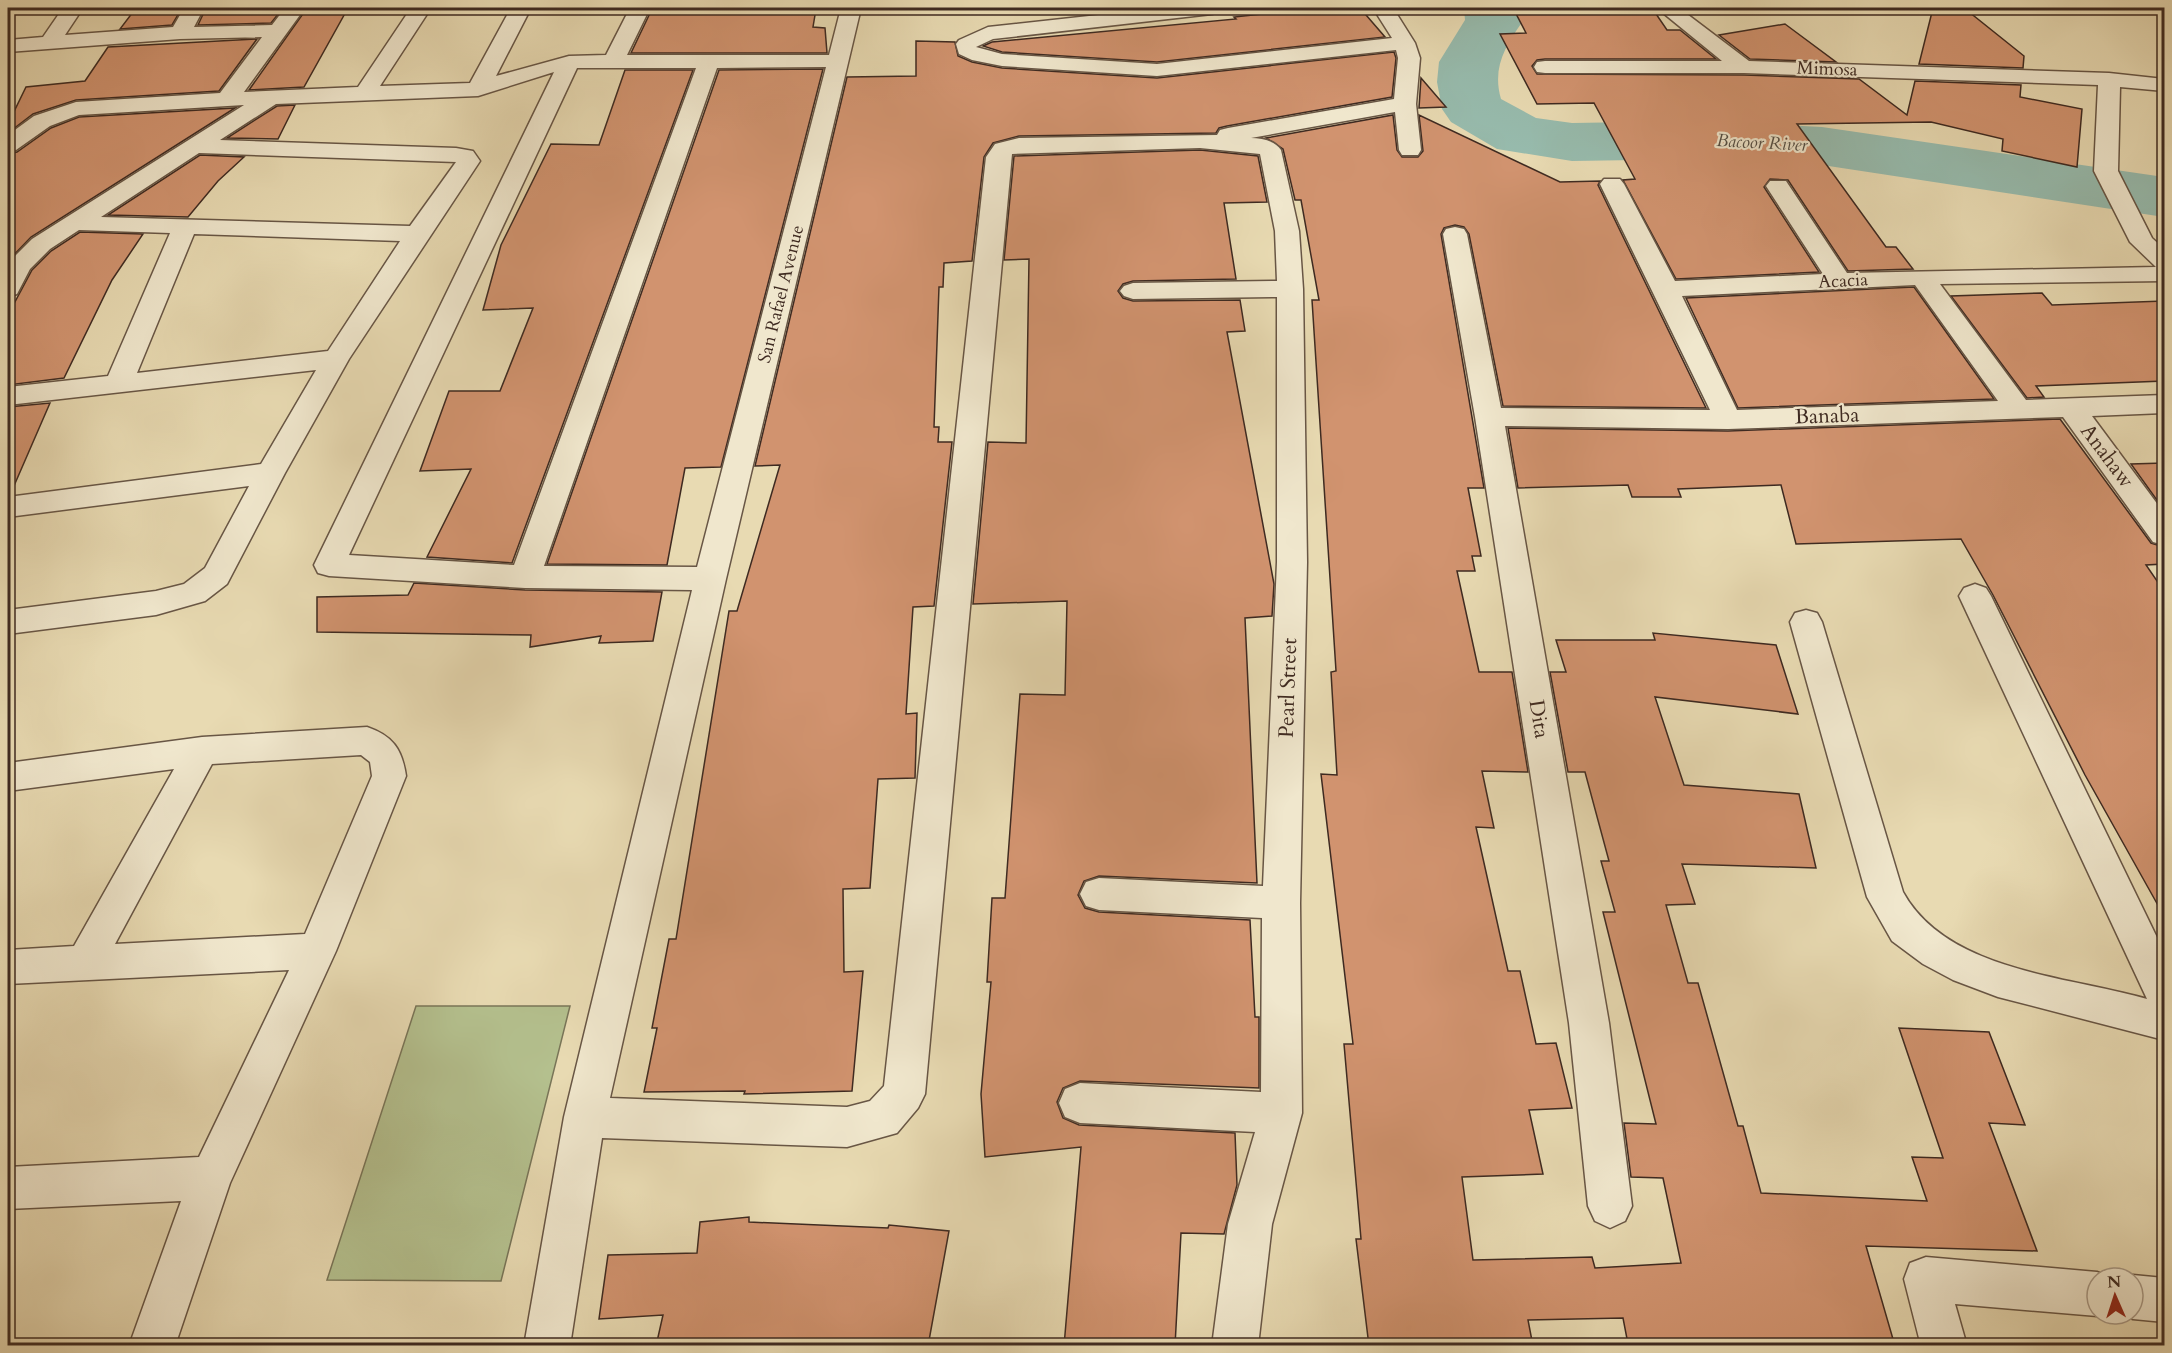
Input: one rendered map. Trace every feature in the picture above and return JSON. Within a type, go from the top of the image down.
[{"type":"street","points":[[49,43],[73,8]]},
{"type":"street","points":[[180,33],[194,8]]},
{"type":"street","points":[[227,99],[295,8]]},
{"type":"street","points":[[365,93],[421,8]]},
{"type":"street","points":[[478,89],[521,8]]},
{"type":"street","points":[[614,61],[640,8]]},
{"type":"street","name":"San Rafael Avenue","points":[[547,1346],[585,1117],[710,579],[851,8]]},
{"type":"street","points":[[1212,8],[988,33],[971,39],[966,44],[966,50],[980,56],[1002,60],[1157,70],[1405,43]]},
{"type":"street","points":[[1383,8],[1405,43],[1409,58],[1405,104],[1410,150]]},
{"type":"street","points":[[1667,8],[1744,67]]},
{"type":"street","points":[[8,46],[180,33],[277,31]]},
{"type":"street","points":[[525,577],[709,61]]},
{"type":"street","points":[[8,145],[42,121],[76,109],[227,99],[478,89],[530,71],[569,62],[839,61]]},
{"type":"street","points":[[569,62],[329,565],[525,577],[710,579]]},
{"type":"street","name":"Mimosa","points":[[1545,67],[1744,67],[2109,79],[2164,85]]},
{"type":"street","points":[[2109,79],[2106,171],[2142,242],[2164,261]]},
{"type":"street","points":[[8,289],[19,266],[41,244],[270,98]]},
{"type":"street","points":[[585,1117],[847,1127],[882,1119],[904,1094],[998,157],[1003,149],[1019,145],[1200,141],[1277,124],[1405,104]]},
{"type":"street","name":"Pearl Street","points":[[1200,141],[1259,145],[1270,150],[1287,231],[1290,289],[1292,562],[1281,903],[1281,1113],[1250,1224],[1234,1346]]},
{"type":"street","points":[[8,622],[156,603],[194,593],[216,576],[270,473],[336,359],[417,234],[468,161],[465,156],[195,146]]},
{"type":"street","points":[[1612,184],[1666,289],[1728,420]]},
{"type":"street","points":[[1778,186],[1840,281]]},
{"type":"street","points":[[74,223],[417,234]]},
{"type":"street","points":[[119,383],[185,227]]},
{"type":"street","name":"Dita","points":[[1455,234],[1489,417],[1589,1023],[1610,1206]]},
{"type":"street","name":"Acacia","points":[[1666,289],[1922,278],[2164,274]]},
{"type":"street","points":[[1922,278],[2019,410]]},
{"type":"street","points":[[1133,291],[1290,289]]},
{"type":"street","points":[[8,396],[336,359]]},
{"type":"street","name":"Banaba","points":[[1489,417],[1728,420],[2164,404]]},
{"type":"street","name":"Anahaw","points":[[2071,408],[2164,534]]},
{"type":"street","points":[[8,507],[270,473]]},
{"type":"street","points":[[1975,596],[2164,992]]},
{"type":"street","points":[[1806,622],[1886,897],[1907,930],[1953,962],[2019,987],[2138,1013],[2164,1022]]},
{"type":"street","points":[[8,777],[202,751],[367,741],[386,755],[389,776],[317,951],[211,1178],[152,1346]]},
{"type":"street","points":[[85,963],[202,751]]},
{"type":"street","points":[[1099,894],[1281,903]]},
{"type":"street","points":[[8,967],[317,951]]},
{"type":"street","points":[[1080,1103],[1281,1113]]},
{"type":"street","points":[[8,1188],[211,1178]]},
{"type":"street","points":[[1944,1346],[1926,1279],[2085,1293]]},
{"type":"street","points":[[2145,1298],[2164,1300]]},
{"type":"green space","points":[[416,1006],[570,1006],[501,1281],[327,1280]]},
{"type":"building","points":[[136,8],[182,8],[172,25],[120,29]]},
{"type":"building","points":[[206,8],[283,8],[271,23],[198,25]]},
{"type":"building","points":[[307,8],[348,8],[304,87],[249,90]]},
{"type":"building","points":[[1320,8],[1360,8],[1385,37],[1157,62],[1002,52],[983,46],[992,42],[1236,19],[1234,17]]},
{"type":"building","points":[[1513,8],[1652,8],[1667,30],[1680,30],[1716,59],[1545,59],[1537,60],[1532,66],[1537,74],[1744,75],[1859,79],[1907,115],[1915,81],[2021,85],[2020,97],[2082,109],[2077,167],[2002,151],[2003,139],[1931,122],[1797,124],[1886,247],[1896,247],[1913,269],[1848,271],[1788,180],[1770,179],[1764,187],[1819,272],[1676,279],[1623,180],[1635,179],[1594,103],[1537,104],[1500,34],[1526,33]]},
{"type":"building","points":[[1933,8],[1964,8],[2024,56],[2023,68],[1919,64]]},
{"type":"building","points":[[652,9],[816,9],[813,27],[825,28],[827,53],[631,53]]},
{"type":"building","points":[[1785,24],[1836,62],[1750,59],[1719,35]]},
{"type":"building","points":[[257,39],[219,91],[76,100],[33,114],[8,133],[8,124],[26,87],[85,81],[108,47]]},
{"type":"building","points":[[916,41],[955,42],[958,56],[972,62],[1002,68],[1157,78],[1394,52],[1396,58],[1392,97],[1227,126],[1219,128],[1216,133],[1019,136],[993,143],[984,157],[972,261],[944,263],[943,287],[939,287],[934,427],[939,427],[938,442],[952,442],[934,606],[913,607],[906,714],[917,713],[915,778],[878,779],[870,888],[843,889],[844,972],[863,971],[852,1091],[744,1094],[745,1091],[644,1092],[657,1028],[652,1028],[669,939],[676,939],[729,611],[737,611],[780,465],[755,466],[847,77],[916,76]]},
{"type":"building","points":[[823,69],[721,467],[685,468],[667,565],[547,564],[719,70]]},
{"type":"building","points":[[625,70],[693,70],[512,563],[427,557],[471,469],[420,471],[449,391],[500,391],[533,308],[483,310],[501,245],[551,144],[599,145]]},
{"type":"building","points":[[1421,78],[1446,107],[1419,108]]},
{"type":"building","points":[[295,105],[278,139],[227,138],[277,106]]},
{"type":"building","points":[[235,108],[31,237],[8,261],[8,154],[17,152],[51,128],[79,117]]},
{"type":"building","points":[[1393,115],[1397,150],[1402,157],[1418,157],[1423,151],[1419,115],[1560,182],[1600,181],[1598,185],[1706,408],[1503,406],[1469,234],[1464,227],[1455,225],[1444,228],[1441,234],[1484,488],[1468,488],[1481,556],[1472,556],[1475,571],[1457,571],[1479,672],[1512,672],[1528,772],[1482,771],[1494,828],[1476,827],[1508,971],[1520,971],[1536,1044],[1556,1043],[1572,1108],[1529,1110],[1543,1174],[1462,1177],[1473,1260],[1592,1257],[1595,1268],[1681,1263],[1663,1178],[1631,1177],[1624,1123],[1656,1124],[1603,912],[1615,912],[1601,861],[1609,861],[1585,772],[1568,772],[1550,672],[1566,672],[1556,640],[1655,640],[1653,633],[1776,645],[1798,714],[1655,697],[1684,785],[1799,794],[1816,868],[1682,864],[1695,904],[1666,905],[1688,983],[1698,983],[1738,1126],[1743,1126],[1761,1193],[1927,1201],[1912,1157],[1943,1158],[1899,1028],[1989,1032],[2025,1125],[1989,1123],[2037,1251],[1866,1246],[1895,1346],[1700,1346],[1699,1341],[1628,1344],[1623,1318],[1528,1320],[1533,1346],[1369,1346],[1356,1239],[1361,1239],[1344,1044],[1353,1044],[1321,774],[1337,775],[1331,672],[1336,671],[1312,300],[1319,300],[1301,200],[1295,200],[1283,149],[1266,138]]},
{"type":"building","points":[[1200,150],[1258,156],[1267,202],[1224,203],[1236,279],[1133,281],[1123,284],[1118,291],[1123,298],[1133,301],[1240,300],[1245,331],[1227,332],[1274,584],[1272,616],[1245,618],[1257,883],[1099,876],[1084,881],[1078,895],[1085,908],[1099,912],[1250,920],[1255,1017],[1259,1017],[1259,1088],[1080,1081],[1063,1088],[1057,1102],[1063,1118],[1079,1125],[1235,1133],[1237,1185],[1224,1234],[1181,1233],[1175,1346],[1064,1346],[1081,1147],[985,1157],[981,1094],[991,982],[987,982],[992,898],[1005,898],[1020,694],[1065,695],[1067,601],[973,604],[988,442],[1026,443],[1029,259],[1004,260],[1014,156]]},
{"type":"building","points":[[200,155],[244,157],[218,181],[188,217],[108,215]]},
{"type":"building","points":[[80,232],[143,234],[112,280],[64,378],[8,385],[8,315],[32,270],[51,251]]},
{"type":"building","points":[[1914,287],[1994,399],[1738,408],[1686,298]]},
{"type":"building","points":[[2042,293],[2052,305],[2164,301],[2164,381],[2036,386],[2044,397],[2027,398],[1951,296]]},
{"type":"building","points":[[50,403],[10,495],[8,495],[8,407]]},
{"type":"building","points":[[2060,419],[2151,543],[2164,547],[2164,564],[2146,565],[2164,591],[2164,916],[2085,775],[1993,595],[1961,539],[1796,544],[1781,485],[1678,489],[1681,497],[1632,497],[1628,485],[1518,488],[1508,428],[1728,431]]},
{"type":"building","points":[[2164,463],[2164,510],[2131,464]]},
{"type":"building","points":[[414,583],[525,590],[662,592],[653,641],[599,643],[601,636],[530,647],[531,635],[317,632],[317,597],[408,595]]},
{"type":"building","points":[[749,1217],[749,1222],[888,1228],[889,1225],[949,1231],[928,1346],[656,1346],[663,1315],[599,1319],[608,1255],[697,1253],[700,1222]]},
{"type":"waterway","name":"Bacoor River","points":[[1492,8],[1494,21],[1478,43],[1469,62],[1467,71],[1469,94],[1473,109],[1520,135],[1572,142],[1701,140],[1822,146],[2164,197]]}]
